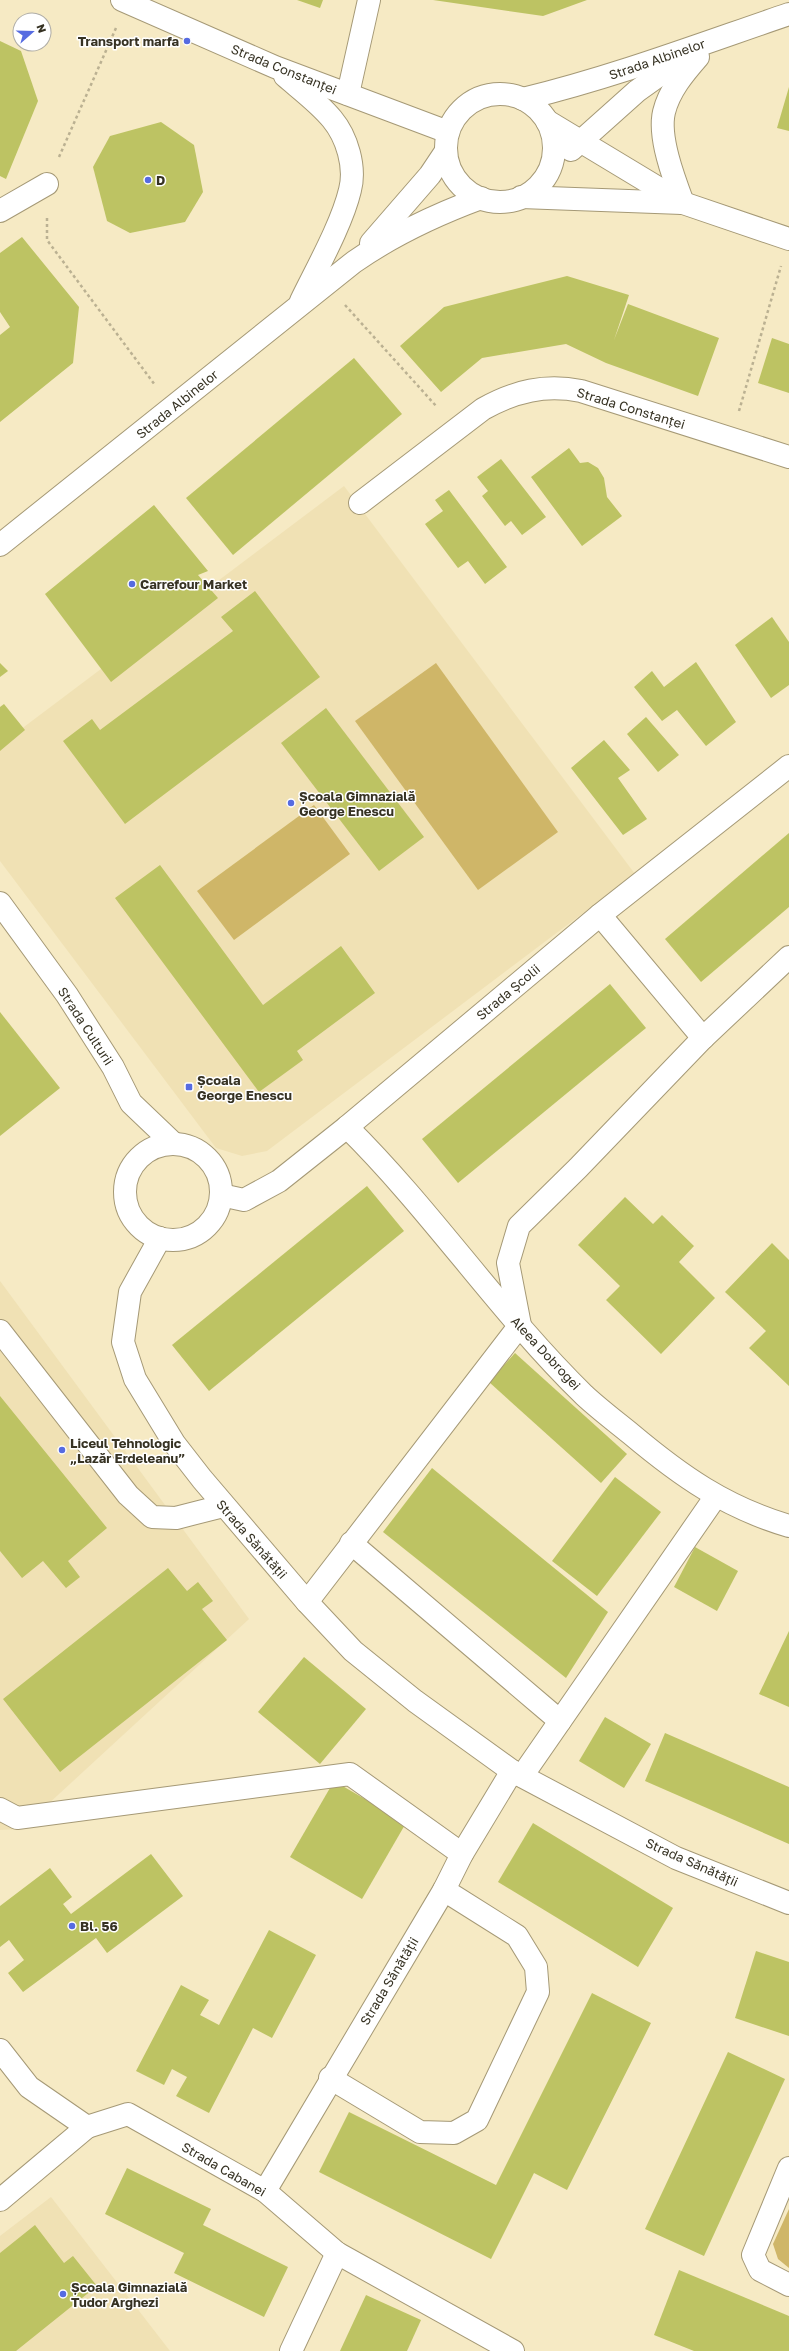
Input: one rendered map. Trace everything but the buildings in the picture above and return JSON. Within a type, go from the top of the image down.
[{"type":"street","points":[[348,94],[369,0]]},
{"type":"street","name":"Strada Constanței","points":[[125,1],[275,67],[348,94],[447,141]]},
{"type":"street","name":"Strada Albinelor","points":[[523,99],[636,68],[714,39],[789,14]]},
{"type":"street","points":[[547,174],[552,161],[554,147],[552,134],[547,121],[537,108],[523,99],[499,94],[487,96],[470,103],[457,115],[447,141],[449,166],[456,179],[467,191],[481,198],[494,202],[508,201],[521,197],[536,188],[547,174],[581,140],[636,91],[714,39]]},
{"type":"street","points":[[683,202],[669,165],[664,112],[680,77],[714,39]]},
{"type":"street","points":[[275,67],[332,119],[346,143],[351,167],[350,190],[341,216],[298,307]]},
{"type":"street","points":[[547,121],[683,202],[789,239]]},
{"type":"street","name":"Strada Albinelor","points":[[354,262],[421,187],[447,141]]},
{"type":"street","points":[[0,211],[47,184]]},
{"type":"street","points":[[521,197],[683,202]]},
{"type":"street","name":"Strada Albinelor","points":[[0,545],[354,262],[382,243],[410,227],[481,198]]},
{"type":"street","name":"Strada Constanței","points":[[360,502],[456,428],[504,397],[523,391],[565,388],[581,391],[789,457]]},
{"type":"street","name":"Strada Școlii","points":[[221,1195],[244,1200],[279,1181],[347,1127],[600,914],[789,766]]},
{"type":"street","name":"Strada Culturii","points":[[0,903],[68,995],[113,1067],[131,1103],[174,1144]]},
{"type":"street","points":[[600,914],[702,1038]]},
{"type":"street","points":[[307,1602],[351,1542],[520,1325],[508,1263],[519,1226],[578,1168],[702,1038],[789,957]]},
{"type":"street","name":"Aleea Dobrogei","points":[[347,1127],[389,1168],[520,1325],[585,1395],[673,1469],[716,1496],[762,1518],[789,1526]]},
{"type":"street","points":[[174,1144],[185,1146],[204,1156],[217,1174],[221,1195],[211,1222],[200,1232],[188,1238],[174,1240],[160,1238],[146,1232],[134,1221],[127,1208],[127,1177],[134,1164],[145,1153],[159,1146],[174,1144]]},
{"type":"street","name":"Strada Sănătății","points":[[160,1238],[130,1292],[123,1342],[135,1379],[174,1443],[223,1506],[307,1602],[353,1651],[415,1701],[517,1774],[676,1858],[789,1903]]},
{"type":"street","points":[[0,1331],[128,1496],[152,1517],[176,1518],[223,1506]]},
{"type":"street","points":[[517,1774],[560,1721],[716,1496]]},
{"type":"street","points":[[351,1542],[560,1721]]},
{"type":"street","points":[[0,1809],[16,1818],[350,1774],[462,1854]]},
{"type":"street","name":"Strada Sănătății","points":[[265,2191],[330,2078],[444,1890],[462,1854],[517,1774]]},
{"type":"street","points":[[330,2078],[420,2132],[454,2133],[477,2120],[538,1992],[536,1967],[517,1936],[444,1890]]},
{"type":"street","points":[[0,2050],[29,2087],[87,2127],[0,2200]]},
{"type":"street","name":"Strada Cabanei","points":[[87,2127],[128,2114],[265,2191],[337,2253],[513,2351]]},
{"type":"street","points":[[789,2168],[753,2255],[760,2270],[789,2285]]},
{"type":"street","points":[[291,2351],[337,2253]]},
{"type":"path","points":[[125,1],[47,184],[47,240],[172,408]]},
{"type":"path","points":[[731,439],[782,263]]},
{"type":"path","points":[[327,284],[456,428]]},
{"type":"shaded area","name":"Școala Gimnazială George Enescu","points":[[344,486],[635,874],[267,1151],[242,1156],[216,1148],[0,861],[0,745]]},
{"type":"shaded area","points":[[436,663],[558,832],[478,890],[355,721]]},
{"type":"shaded area","points":[[314,805],[350,854],[234,940],[197,891]]},
{"type":"shaded area","name":"Liceul Tehnologic „Lazăr Erdeleanu”","points":[[0,1281],[249,1619],[21,1829],[0,1830]]},
{"type":"shaded area","name":"Școala Gimnazială Tudor Arghezi","points":[[51,2197],[170,2351],[0,2351],[0,2236]]},
{"type":"shaded area","points":[[789,2209],[789,2268],[778,2259],[773,2244]]},
{"type":"place","name":"Transport marfa","points":[[187,41]]},
{"type":"place","name":"D","points":[[148,180]]},
{"type":"place","name":"Carrefour Market","points":[[132,584]]},
{"type":"place","name":"Școala Gimnazială George Enescu","points":[[291,803]]},
{"type":"place","name":"Școala George Enescu","points":[[189,1087]]},
{"type":"place","name":"Liceul Tehnologic „Lazăr Erdeleanu”","points":[[62,1450]]},
{"type":"place","name":"Bl. 56","points":[[72,1926]]},
{"type":"place","name":"Școala Gimnazială Tudor Arghezi","points":[[63,2294]]}]
